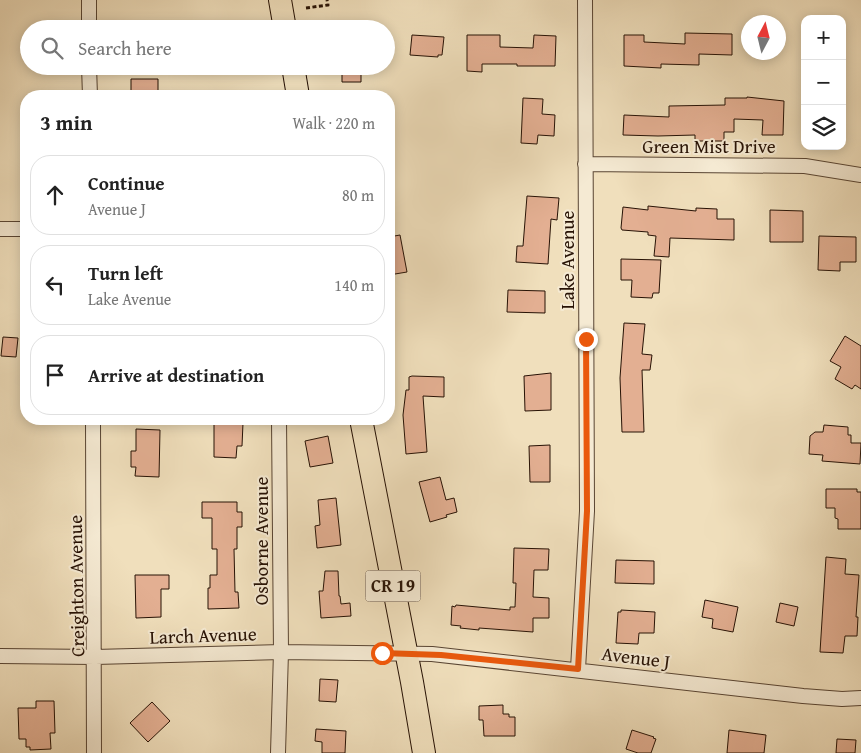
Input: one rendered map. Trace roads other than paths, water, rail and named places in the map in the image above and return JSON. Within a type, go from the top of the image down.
[{"type":"main road","points":[[280,0],[283,20]]},
{"type":"main road","points":[[294,75],[297,90]]},
{"type":"main road","name":"CR 19","points":[[362,425],[424,753]]},
{"type":"street","points":[[89,0],[89,20]]},
{"type":"street","name":"Lake Avenue","points":[[578,669],[587,511],[585,0]]},
{"type":"street","points":[[89,75],[90,90]]},
{"type":"street","name":"Green Mist Drive","points":[[585,164],[805,166],[861,175]]},
{"type":"street","points":[[0,229],[20,228]]},
{"type":"street","name":"Creighton Avenue","points":[[93,425],[94,753]]},
{"type":"street","name":"Osborne Avenue","points":[[278,753],[281,652],[279,425]]},
{"type":"street","name":"Larch Avenue","points":[[0,656],[95,657],[281,652],[406,654]]},
{"type":"street","name":"Avenue J","points":[[406,654],[441,655],[578,669],[803,696],[842,699],[861,698]]}]
